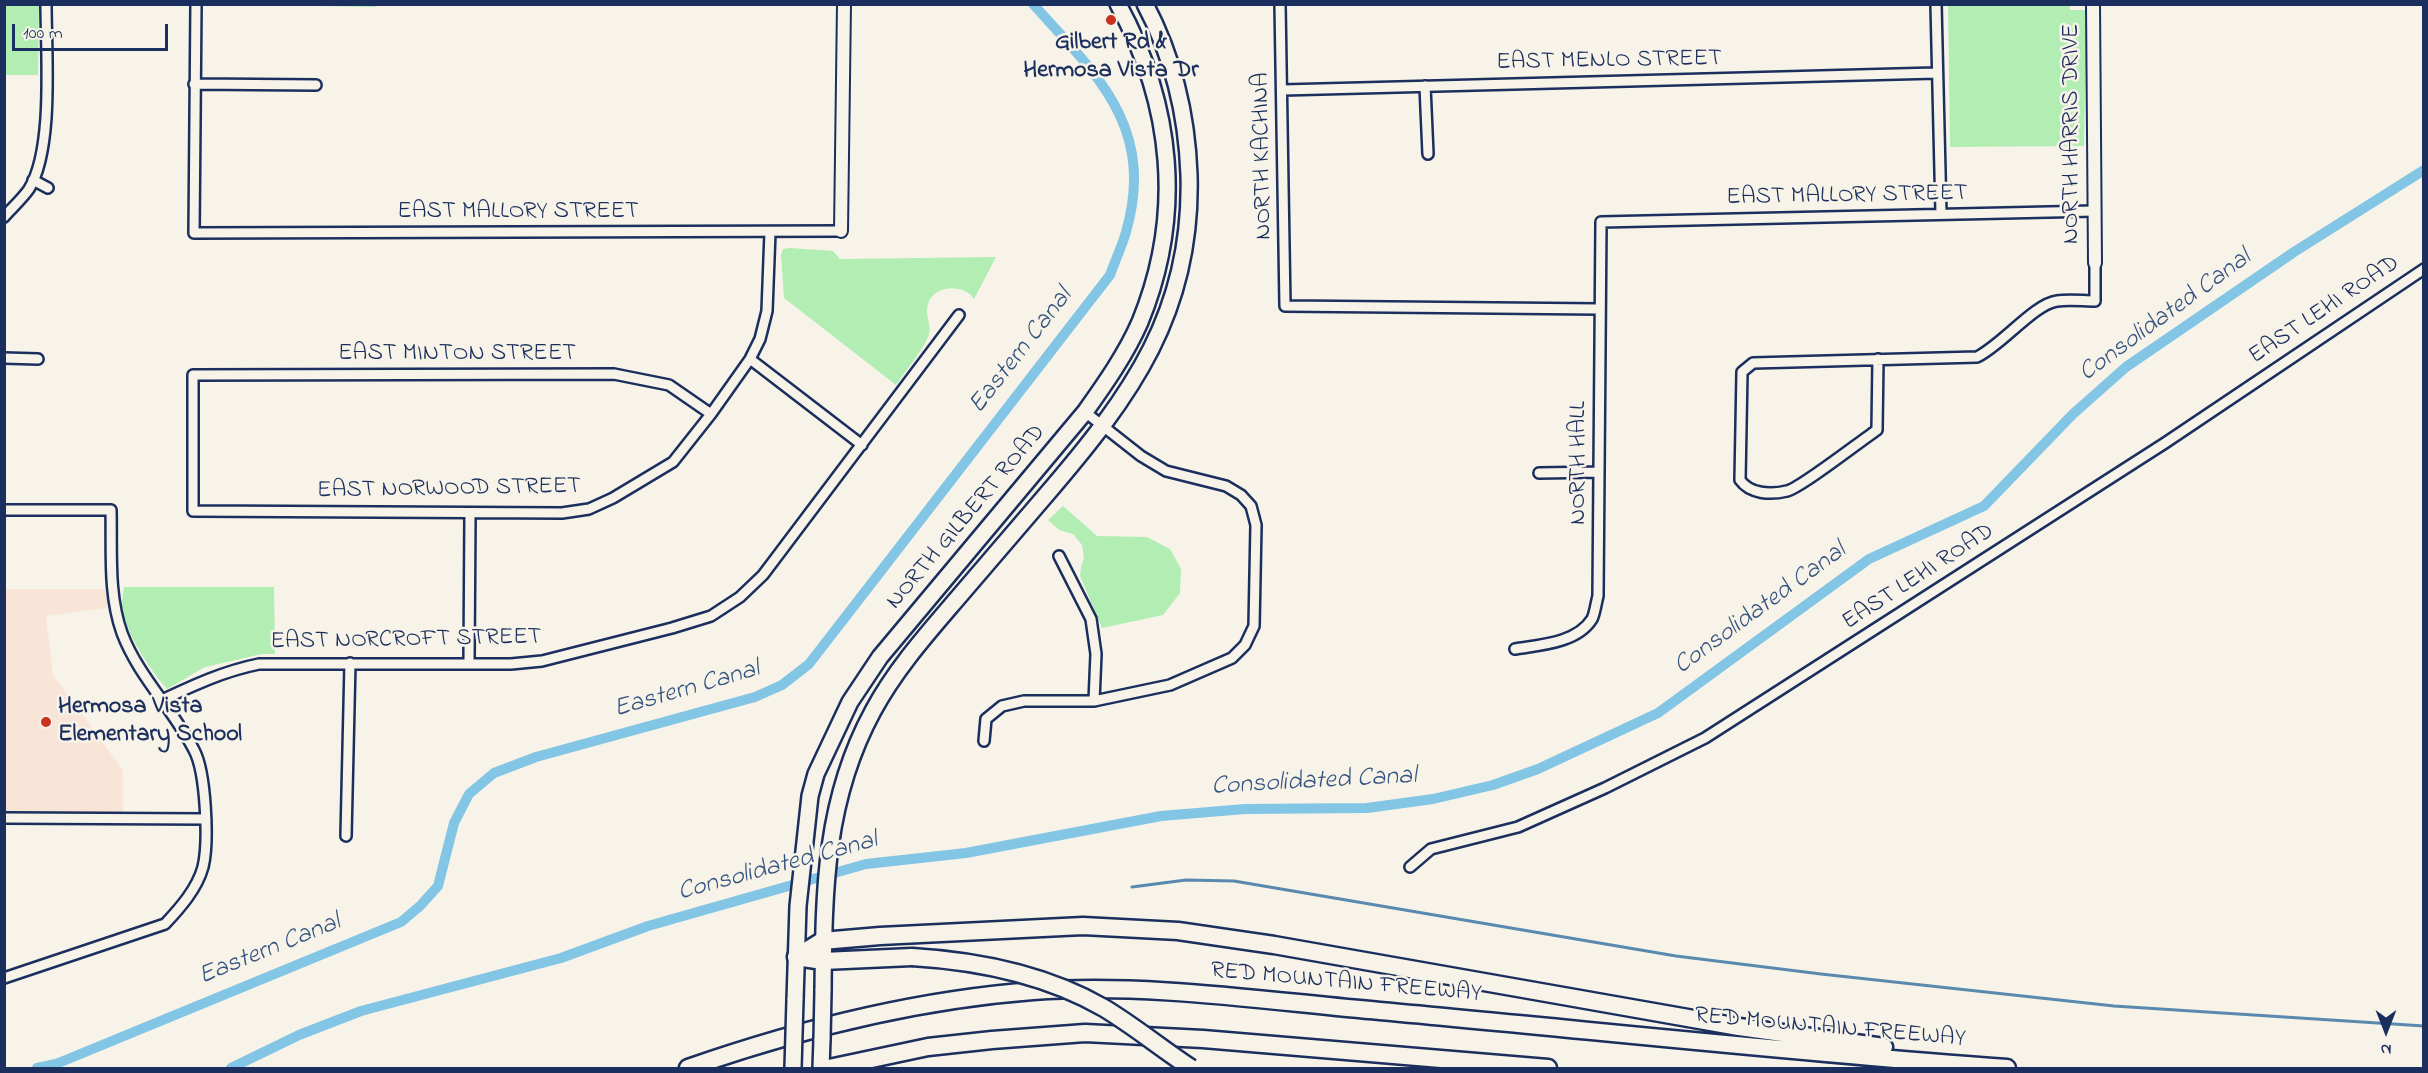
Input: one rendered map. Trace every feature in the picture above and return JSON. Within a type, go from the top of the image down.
[{"type":"highway","points":[[796,957],[822,941],[1031,927],[1123,927],[1178,931],[1286,947],[1739,1027],[1830,1041],[1952,1054],[2002,1068]]},
{"type":"highway","points":[[796,957],[823,961],[912,957],[987,965],[1051,984],[1103,1008],[1191,1068]]},
{"type":"highway","name":"RED MOUNTAIN FREEWAY","points":[[688,1068],[798,1032],[882,1013],[989,995],[1081,989],[1208,995],[1713,1044],[2007,1068]]},
{"type":"highway","points":[[828,1068],[928,1047],[1085,1033],[1203,1039],[1548,1068]]},
{"type":"main road","name":"NORTH GILBERT ROAD","points":[[793,1068],[798,906],[806,823],[816,774],[861,682],[1085,412],[1109,379],[1140,322],[1161,251],[1166,215],[1168,166],[1163,124],[1146,61],[1118,4]]},
{"type":"main road","name":"NORTH GILBERT ROAD","points":[[821,1068],[822,941],[829,843],[837,805],[851,759],[872,713],[895,675],[925,636],[1104,427],[1143,366],[1158,337],[1181,266],[1187,229],[1188,149],[1182,107],[1170,65],[1145,4]]},
{"type":"street","points":[[4,217],[29,189],[40,164],[45,136],[46,4]]},
{"type":"street","points":[[196,4],[194,84],[316,85]]},
{"type":"street","points":[[842,231],[844,4]]},
{"type":"street","name":"NORTH KACHINA","points":[[1280,4],[1285,306],[1599,309]]},
{"type":"street","points":[[1936,4],[1941,214]]},
{"type":"street","name":"NORTH HARRIS DRIVE","points":[[2093,4],[2095,263]]},
{"type":"street","name":"EAST MENLO STREET","points":[[1283,90],[1936,73]]},
{"type":"street","name":"EAST MALLORY STREET","points":[[194,84],[194,233],[842,231]]},
{"type":"street","points":[[1425,86],[1428,154]]},
{"type":"street","points":[[33,180],[48,188]]},
{"type":"street","name":"EAST MALLORY STREET","points":[[1600,222],[2094,211]]},
{"type":"street","name":"NORTH HALL","points":[[1515,650],[1557,642],[1575,634],[1592,619],[1598,596],[1600,222]]},
{"type":"street","name":"EAST NORWOOD STREET","points":[[193,511],[562,513],[589,509],[643,482],[673,462],[750,360],[760,339],[767,311],[770,232]]},
{"type":"street","points":[[1878,360],[1877,430],[1789,491],[1752,492],[1746,488],[1740,480],[1742,372],[1753,363],[1977,357],[1991,350],[2040,309],[2056,301],[2095,301],[2095,263]]},
{"type":"street","name":"EAST LEHI ROAD","points":[[1410,867],[1431,849],[1518,826],[1637,773],[1705,738],[2164,443],[2424,269]]},
{"type":"street","name":"EAST NORCROFT STREET","points":[[162,700],[205,680],[250,666],[469,662],[511,664],[542,661],[711,616],[740,597],[763,575],[959,315]]},
{"type":"street","points":[[4,358],[38,360]]},
{"type":"street","points":[[750,360],[862,445]]},
{"type":"street","name":"EAST MINTON STREET","points":[[193,511],[193,375],[614,374],[669,385],[711,414]]},
{"type":"street","points":[[984,741],[986,719],[1002,706],[1024,701],[1094,701],[1170,685],[1232,658],[1245,645],[1254,626],[1256,525],[1251,506],[1241,495],[1226,486],[1166,471],[1141,456],[1085,412]]},
{"type":"street","points":[[1539,473],[1599,472]]},
{"type":"street","points":[[4,510],[111,510],[114,607],[129,650],[195,750],[203,776],[206,819],[203,867],[186,899],[165,924],[4,978]]},
{"type":"street","points":[[469,662],[470,513]]},
{"type":"street","points":[[1059,556],[1090,619],[1096,654],[1094,701]]},
{"type":"street","points":[[346,836],[350,663]]},
{"type":"street","points":[[4,818],[206,819]]},
{"type":"shaded area","name":"Hermosa Vista Elementary School","points":[[5,589],[113,589],[114,607],[46,616],[53,675],[123,770],[123,819],[5,818]]},
{"type":"green space","points":[[5,4],[39,5],[38,75],[5,75]]},
{"type":"green space","points":[[208,4],[376,4],[376,7]]},
{"type":"green space","points":[[1948,5],[2070,5],[2070,10],[2087,10],[2084,146],[1950,147]]},
{"type":"green space","points":[[783,249],[833,251],[840,259],[996,257],[974,299],[963,290],[949,288],[936,293],[931,298],[927,308],[930,328],[928,337],[896,385],[784,298],[781,255]]},
{"type":"green space","points":[[1063,506],[1097,536],[1147,537],[1170,549],[1181,569],[1180,593],[1163,615],[1102,628],[1080,576],[1084,558],[1082,545],[1073,534],[1059,530],[1048,520]]},
{"type":"green space","points":[[124,587],[274,587],[275,654],[262,654],[205,667],[167,689],[153,672],[127,627],[122,606]]},
{"type":"waterway","name":"Eastern Canal","points":[[37,1068],[56,1064],[401,922],[438,886],[454,823],[469,794],[494,773],[536,757],[755,697],[782,685],[809,664],[1110,275],[1126,232],[1133,195],[1133,162],[1127,132],[1115,105],[1098,80],[1079,55],[1033,4]]},
{"type":"waterway","name":"Consolidated Canal","points":[[231,1068],[299,1035],[361,1011],[561,958],[648,926],[866,864],[966,853],[1161,816],[1245,809],[1367,808],[1433,799],[1493,785],[1538,769],[1658,713],[1869,559],[1984,506],[2073,414],[2126,367],[2294,252],[2424,170]]},
{"type":"waterway","points":[[1132,887],[1186,880],[1234,881],[1676,956],[1821,974],[2114,1006],[2424,1026]]},
{"type":"place","name":"Gilbert Rd & Hermosa Vista Dr","points":[[1111,20]]},
{"type":"place","name":"Hermosa Vista Elementary School","points":[[46,722]]}]
